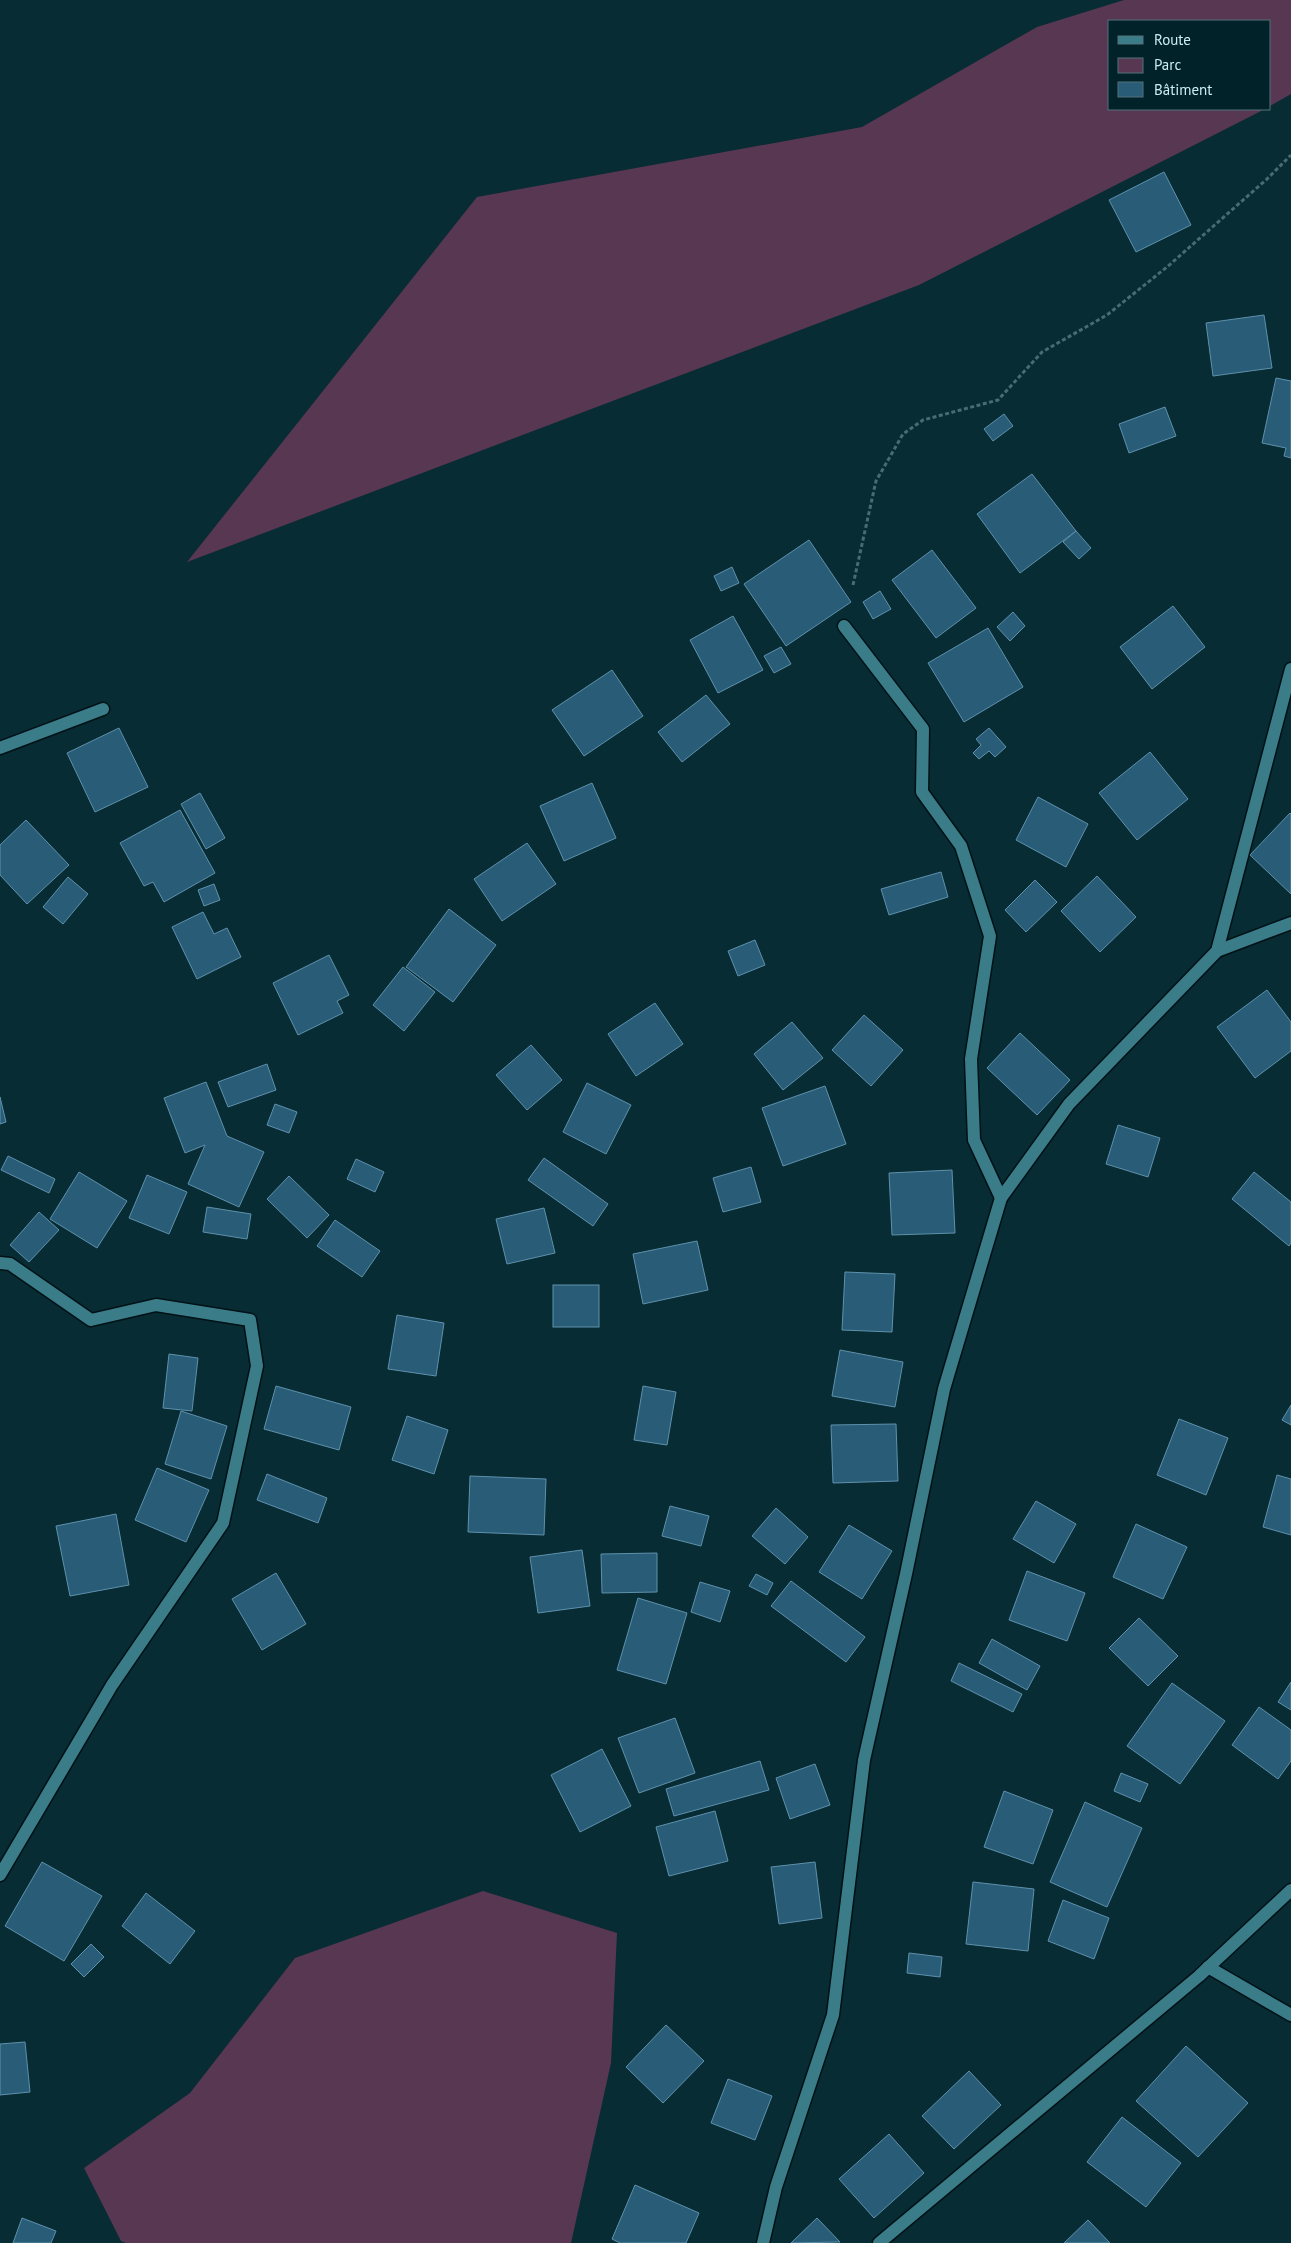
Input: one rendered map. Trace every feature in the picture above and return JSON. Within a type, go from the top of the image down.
[{"type":"street","points":[[844,626],[923,729],[922,792],[961,846],[990,936],[971,1060],[974,1140],[1001,1198]]},
{"type":"street","points":[[1217,951],[1291,669]]},
{"type":"street","points":[[0,748],[103,710]]},
{"type":"street","points":[[763,2243],[776,2187],[833,2015],[864,1760],[906,1574],[944,1389],[1001,1198],[1069,1104],[1217,951],[1291,923]]},
{"type":"street","points":[[0,1263],[10,1264],[91,1320],[156,1305],[250,1320],[257,1366],[223,1523],[112,1685],[0,1875]]},
{"type":"street","points":[[879,2243],[1208,1967],[1291,1890]]},
{"type":"street","points":[[1208,1967],[1291,2015]]},
{"type":"path","points":[[853,584],[876,481],[904,434],[923,420],[998,400],[1042,352],[1107,315],[1174,261],[1267,179],[1291,155]]},
{"type":"green space","points":[[1124,0],[1291,0],[1291,94],[1271,105],[1271,20],[1108,20],[1108,110],[1263,110],[919,285],[187,562],[477,197],[862,127],[1037,27]]},
{"type":"green space","points":[[483,1891],[617,1933],[611,2063],[571,2243],[126,2243],[121,2241],[84,2168],[190,2093],[295,1958]]},
{"type":"building","points":[[1164,172],[1191,225],[1136,252],[1109,200]]},
{"type":"building","points":[[1264,315],[1272,368],[1213,376],[1206,323]]},
{"type":"building","points":[[1276,378],[1291,381],[1291,458],[1284,456],[1286,448],[1262,443]]},
{"type":"building","points":[[1165,407],[1176,436],[1129,453],[1119,424]]},
{"type":"building","points":[[1004,414],[1013,426],[993,441],[984,429]]},
{"type":"building","points":[[1032,474],[1076,531],[1020,573],[977,514]]},
{"type":"building","points":[[1076,531],[1091,548],[1079,559],[1063,542]]},
{"type":"building","points":[[809,540],[851,602],[786,646],[744,584]]},
{"type":"building","points":[[932,550],[976,608],[936,638],[892,580]]},
{"type":"building","points":[[732,567],[739,583],[721,591],[714,576]]},
{"type":"building","points":[[880,591],[891,609],[873,619],[863,602]]},
{"type":"building","points":[[1173,606],[1205,647],[1152,689],[1120,647]]},
{"type":"building","points":[[1013,612],[1025,626],[1010,641],[997,627]]},
{"type":"building","points":[[733,616],[763,670],[718,693],[690,640]]},
{"type":"building","points":[[988,628],[1023,687],[964,722],[928,663]]},
{"type":"building","points":[[781,647],[791,664],[774,673],[764,656]]},
{"type":"building","points":[[612,670],[643,716],[584,756],[552,710]]},
{"type":"building","points":[[706,695],[730,724],[682,762],[658,732]]},
{"type":"building","points":[[119,728],[148,787],[95,812],[67,753]]},
{"type":"building","points":[[989,728],[1006,747],[995,757],[989,751],[979,759],[973,753],[981,745],[976,739]]},
{"type":"building","points":[[1150,752],[1188,799],[1137,840],[1099,793]]},
{"type":"building","points":[[592,783],[616,838],[564,861],[540,806]]},
{"type":"building","points":[[200,793],[225,838],[206,849],[181,804]]},
{"type":"building","points":[[1038,797],[1088,824],[1066,867],[1016,840]]},
{"type":"building","points":[[180,810],[215,873],[164,902],[153,882],[144,886],[120,843]]},
{"type":"building","points":[[1291,814],[1291,894],[1250,855]]},
{"type":"building","points":[[26,820],[69,865],[27,904],[0,875],[0,845]]},
{"type":"building","points":[[527,843],[556,884],[502,921],[474,879]]},
{"type":"building","points":[[941,872],[948,897],[889,915],[881,889]]},
{"type":"building","points":[[1097,876],[1136,917],[1100,952],[1061,911]]},
{"type":"building","points":[[68,877],[88,894],[63,924],[43,907]]},
{"type":"building","points":[[1035,880],[1057,902],[1026,932],[1005,910]]},
{"type":"building","points":[[214,884],[220,900],[204,906],[198,890]]},
{"type":"building","points":[[449,909],[496,945],[453,1002],[406,967]]},
{"type":"building","points":[[203,912],[214,934],[227,928],[241,957],[197,979],[172,927]]},
{"type":"building","points":[[755,940],[765,965],[738,976],[728,951]]},
{"type":"building","points":[[329,955],[349,995],[337,1001],[343,1013],[298,1035],[273,983]]},
{"type":"building","points":[[403,967],[435,992],[404,1031],[373,1005]]},
{"type":"building","points":[[1267,990],[1291,1022],[1291,1051],[1255,1078],[1217,1027]]},
{"type":"building","points":[[655,1003],[683,1044],[636,1076],[608,1034]]},
{"type":"building","points":[[864,1015],[903,1050],[871,1086],[832,1050]]},
{"type":"building","points":[[792,1022],[823,1058],[783,1090],[754,1054]]},
{"type":"building","points":[[1020,1033],[1070,1080],[1037,1115],[987,1068]]},
{"type":"building","points":[[531,1045],[562,1080],[527,1110],[496,1075]]},
{"type":"building","points":[[267,1064],[276,1090],[228,1107],[218,1082]]},
{"type":"building","points":[[206,1082],[227,1136],[264,1152],[239,1207],[188,1184],[205,1145],[185,1153],[164,1098]]},
{"type":"building","points":[[587,1083],[631,1105],[606,1154],[563,1132]]},
{"type":"building","points":[[825,1086],[846,1144],[783,1166],[762,1108]]},
{"type":"building","points":[[0,1097],[6,1122],[0,1124]]},
{"type":"building","points":[[275,1104],[297,1112],[289,1133],[267,1125]]},
{"type":"building","points":[[1118,1125],[1160,1138],[1148,1177],[1106,1164]]},
{"type":"building","points":[[8,1156],[55,1179],[49,1193],[1,1170]]},
{"type":"building","points":[[544,1158],[608,1204],[593,1226],[528,1180]]},
{"type":"building","points":[[356,1159],[384,1172],[375,1192],[347,1179]]},
{"type":"building","points":[[751,1167],[761,1202],[723,1212],[713,1178]]},
{"type":"building","points":[[952,1170],[955,1233],[892,1235],[889,1173]]},
{"type":"building","points":[[79,1172],[127,1201],[97,1248],[50,1219]]},
{"type":"building","points":[[1254,1172],[1291,1202],[1291,1243],[1289,1246],[1232,1199]]},
{"type":"building","points":[[147,1175],[187,1192],[169,1234],[129,1218]]},
{"type":"building","points":[[289,1176],[329,1215],[307,1238],[267,1199]]},
{"type":"building","points":[[207,1207],[251,1214],[247,1239],[203,1232]]},
{"type":"building","points":[[544,1208],[555,1253],[507,1264],[496,1219]]},
{"type":"building","points":[[39,1212],[59,1230],[29,1262],[10,1245]]},
{"type":"building","points":[[335,1220],[380,1251],[362,1277],[317,1246]]},
{"type":"building","points":[[697,1241],[708,1290],[643,1304],[633,1254]]},
{"type":"building","points":[[845,1272],[895,1274],[892,1332],[842,1330]]},
{"type":"building","points":[[553,1285],[599,1285],[599,1327],[553,1327]]},
{"type":"building","points":[[397,1315],[444,1323],[436,1376],[388,1369]]},
{"type":"building","points":[[840,1350],[903,1362],[895,1407],[832,1396]]},
{"type":"building","points":[[169,1354],[198,1358],[192,1411],[163,1408]]},
{"type":"building","points":[[276,1386],[351,1407],[339,1450],[264,1429]]},
{"type":"building","points":[[643,1386],[676,1392],[667,1445],[634,1440]]},
{"type":"building","points":[[1291,1405],[1291,1425],[1282,1420]]},
{"type":"building","points":[[181,1411],[227,1426],[211,1479],[165,1464]]},
{"type":"building","points":[[407,1416],[448,1430],[434,1474],[392,1460]]},
{"type":"building","points":[[1179,1419],[1228,1438],[1206,1495],[1157,1475]]},
{"type":"building","points":[[896,1424],[898,1481],[833,1483],[831,1425]]},
{"type":"building","points":[[157,1468],[209,1490],[186,1542],[135,1520]]},
{"type":"building","points":[[267,1474],[327,1498],[318,1523],[257,1500]]},
{"type":"building","points":[[1277,1475],[1291,1479],[1291,1535],[1263,1527]]},
{"type":"building","points":[[470,1476],[546,1479],[544,1535],[468,1532]]},
{"type":"building","points":[[1036,1501],[1076,1524],[1054,1563],[1013,1539]]},
{"type":"building","points":[[670,1506],[709,1516],[701,1546],[662,1536]]},
{"type":"building","points":[[776,1508],[808,1537],[785,1564],[752,1536]]},
{"type":"building","points":[[116,1514],[129,1585],[70,1596],[56,1526]]},
{"type":"building","points":[[1136,1524],[1187,1547],[1163,1599],[1113,1577]]},
{"type":"building","points":[[849,1525],[892,1551],[862,1599],[819,1572]]},
{"type":"building","points":[[582,1550],[590,1606],[538,1613],[530,1557]]},
{"type":"building","points":[[657,1553],[657,1592],[602,1593],[601,1554]]},
{"type":"building","points":[[1027,1571],[1085,1593],[1067,1641],[1009,1620]]},
{"type":"building","points":[[276,1573],[306,1624],[262,1650],[232,1599]]},
{"type":"building","points":[[756,1574],[773,1583],[767,1595],[749,1586]]},
{"type":"building","points":[[791,1581],[865,1637],[846,1662],[771,1606]]},
{"type":"building","points":[[700,1582],[730,1591],[720,1622],[691,1612]]},
{"type":"building","points":[[638,1598],[687,1613],[666,1684],[617,1670]]},
{"type":"building","points":[[1139,1618],[1178,1656],[1148,1686],[1109,1648]]},
{"type":"building","points":[[992,1639],[1040,1666],[1027,1690],[979,1663]]},
{"type":"building","points":[[959,1663],[1022,1694],[1013,1712],[951,1681]]},
{"type":"building","points":[[1291,1682],[1291,1710],[1278,1702]]},
{"type":"building","points":[[1172,1683],[1225,1721],[1180,1784],[1127,1746]]},
{"type":"building","points":[[1259,1707],[1291,1730],[1291,1761],[1278,1779],[1232,1745]]},
{"type":"building","points":[[675,1718],[695,1773],[639,1793],[618,1738]]},
{"type":"building","points":[[602,1749],[631,1806],[580,1832],[551,1775]]},
{"type":"building","points":[[760,1761],[769,1790],[674,1816],[666,1789]]},
{"type":"building","points":[[815,1764],[830,1805],[790,1819],[776,1778]]},
{"type":"building","points":[[1121,1773],[1148,1784],[1140,1802],[1114,1791]]},
{"type":"building","points":[[1004,1791],[1053,1810],[1033,1864],[984,1847]]},
{"type":"building","points":[[1085,1802],[1142,1828],[1107,1907],[1050,1882]]},
{"type":"building","points":[[715,1811],[728,1861],[669,1876],[656,1827]]},
{"type":"building","points":[[42,1862],[102,1896],[64,1961],[5,1926]]},
{"type":"building","points":[[815,1862],[822,1918],[779,1924],[771,1867]]},
{"type":"building","points":[[973,1882],[1034,1889],[1028,1951],[966,1944]]},
{"type":"building","points":[[146,1893],[195,1931],[170,1964],[122,1926]]},
{"type":"building","points":[[1063,1900],[1109,1918],[1094,1959],[1048,1941]]},
{"type":"building","points":[[91,1944],[104,1957],[84,1977],[71,1964]]},
{"type":"building","points":[[909,1953],[942,1957],[940,1977],[907,1973]]},
{"type":"building","points":[[666,2025],[704,2061],[663,2103],[626,2067]]},
{"type":"building","points":[[25,2042],[30,2092],[0,2095],[0,2044]]},
{"type":"building","points":[[1186,2046],[1248,2103],[1198,2157],[1136,2101]]},
{"type":"building","points":[[969,2071],[1001,2105],[954,2149],[922,2116]]},
{"type":"building","points":[[728,2079],[772,2096],[755,2140],[711,2123]]},
{"type":"building","points":[[1122,2117],[1181,2163],[1146,2207],[1087,2162]]},
{"type":"building","points":[[889,2134],[924,2173],[874,2218],[839,2179]]},
{"type":"building","points":[[635,2185],[699,2213],[686,2243],[620,2243],[612,2239]]},
{"type":"building","points":[[22,2218],[56,2231],[51,2243],[13,2243]]},
{"type":"building","points":[[817,2218],[840,2242],[791,2243]]},
{"type":"building","points":[[1088,2220],[1110,2243],[1064,2243]]}]
